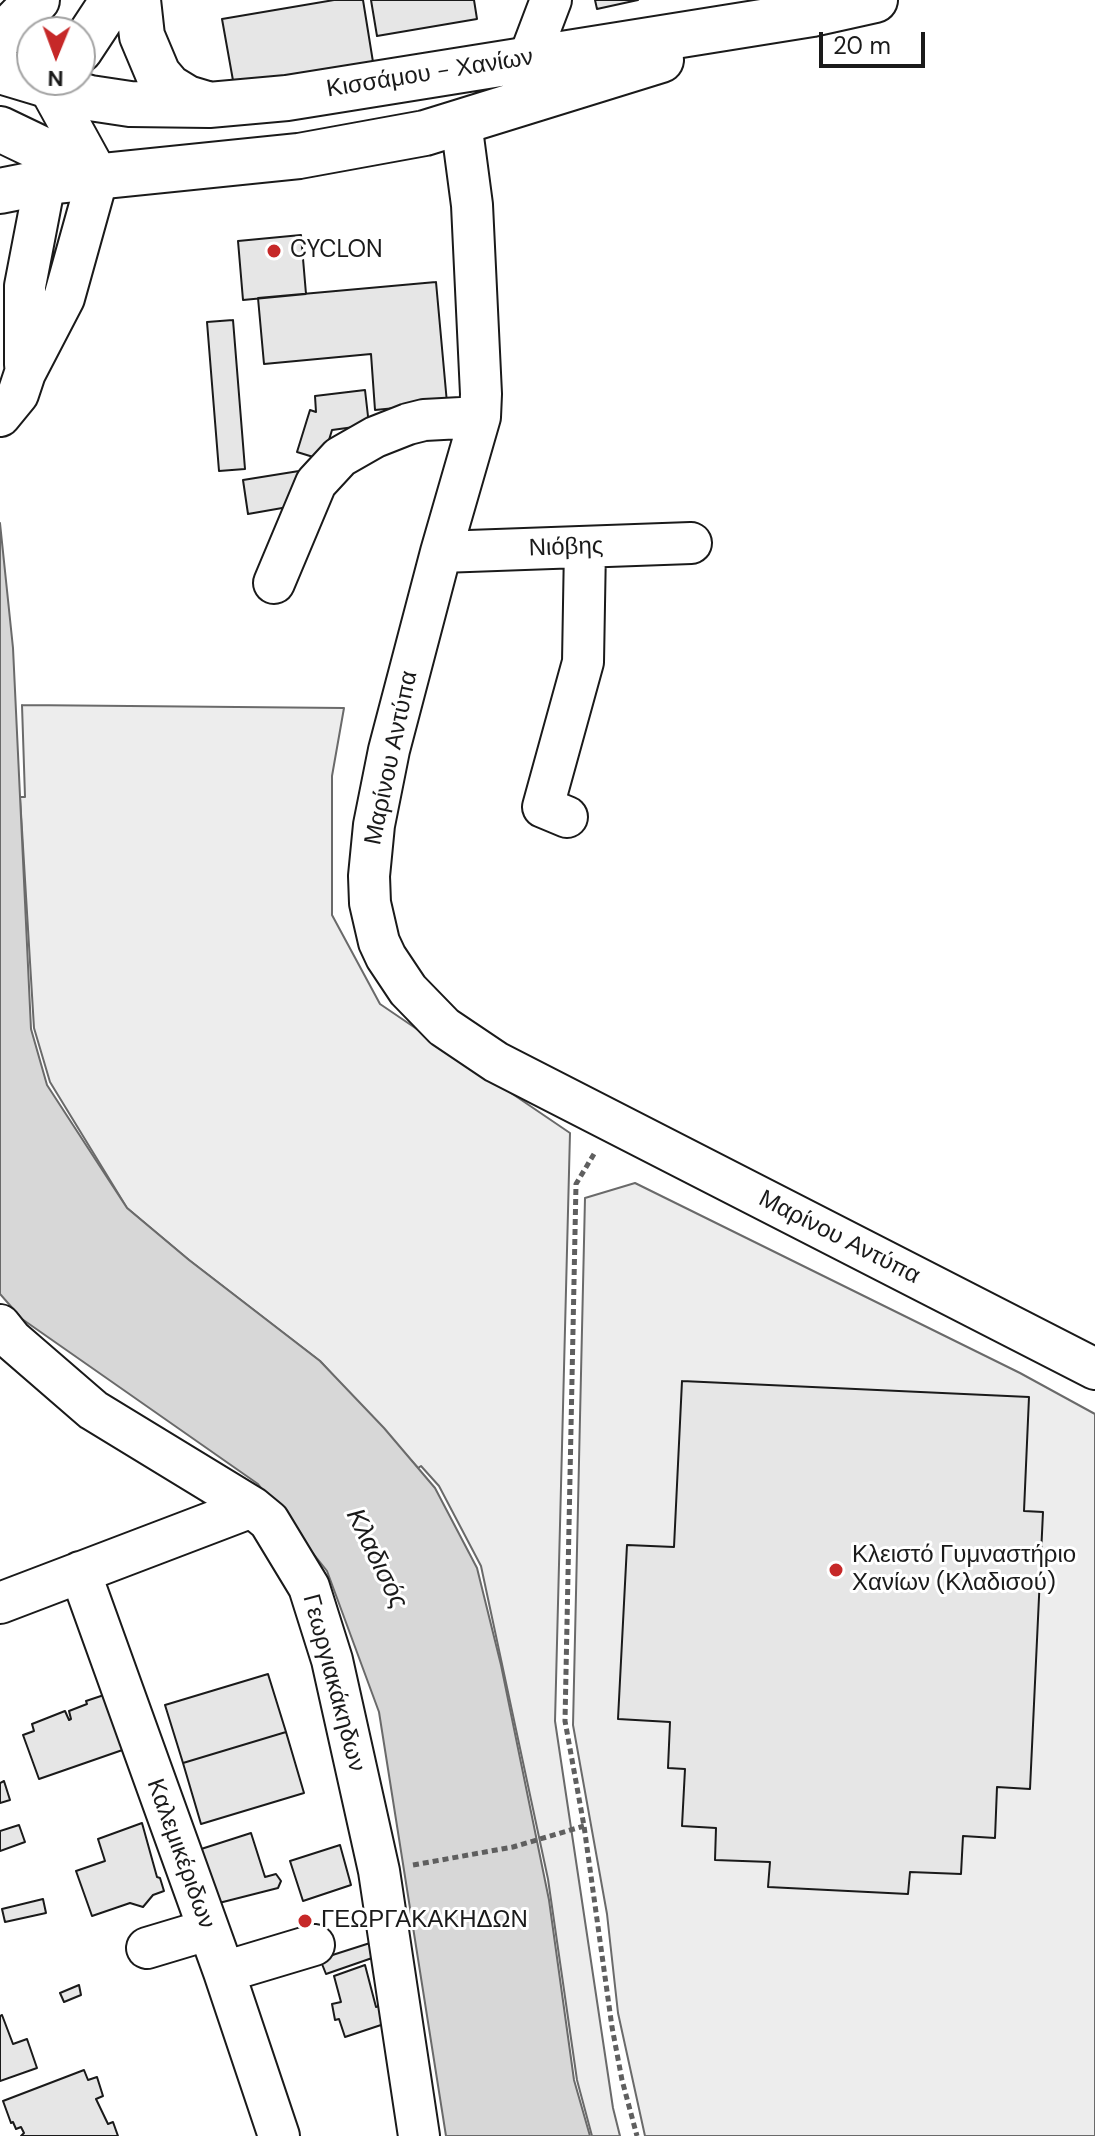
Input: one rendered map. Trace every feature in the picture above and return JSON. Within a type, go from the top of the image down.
[{"type":"main road","points":[[0,38],[37,0]]},
{"type":"main road","points":[[96,26],[113,0]]},
{"type":"main road","points":[[138,0],[142,36],[158,74],[169,87],[187,98],[209,105]]},
{"type":"main road","name":"Κισσάμου - Χανίων","points":[[85,96],[130,104],[209,105],[534,78],[875,0]]},
{"type":"main road","name":"Κισσάμου - Χανίων","points":[[0,191],[46,166],[98,176],[299,156],[425,133],[461,122],[534,78]]},
{"type":"main road","points":[[0,116],[30,96]]},
{"type":"main road","points":[[0,129],[46,166]]},
{"type":"street","points":[[534,78],[551,0]]},
{"type":"street","points":[[25,373],[25,286],[46,166],[49,96]]},
{"type":"street","points":[[0,416],[18,394],[25,373],[64,298],[98,176],[57,96]]},
{"type":"street","name":"Μαρίνου Αντύπα","points":[[461,122],[472,205],[480,417],[389,750],[374,825],[370,889],[379,942],[408,990],[444,1027],[496,1062],[1095,1369]]},
{"type":"street","points":[[274,583],[316,483],[340,457],[375,437],[408,424],[424,420],[480,417]]},
{"type":"street","name":"Νιόβης","points":[[441,552],[691,543]]},
{"type":"street","points":[[567,817],[543,807],[583,662],[585,547]]},
{"type":"street","name":"Γεωργιακάκηδων","points":[[0,1325],[12,1340],[93,1410],[252,1507],[269,1521],[309,1587],[332,1660],[379,1871],[419,2136]]},
{"type":"street","points":[[0,1603],[252,1507]]},
{"type":"street","name":"Καλεμικέριδων","points":[[80,1572],[224,1972],[279,2136]]},
{"type":"street","points":[[147,1948],[207,1930]]},
{"type":"street","points":[[224,1972],[314,1945]]},
{"type":"path","points":[[613,1122],[576,1184],[565,1721],[584,1826],[612,2027],[637,2136]]},
{"type":"path","points":[[379,1871],[513,1847],[584,1826]]},
{"type":"shaded area","points":[[22,705],[344,708],[332,776],[332,915],[380,1004],[570,1133],[555,1721],[613,2108],[620,2136],[592,2136],[577,2080],[548,1879],[481,1566],[439,1486],[421,1466],[418,1468],[320,1361],[127,1208],[50,1082],[34,1028],[20,797],[25,797]]},
{"type":"shaded area","name":"Κλειστό Γυμναστήριο Χανίων (Κλαδισού)","points":[[635,1183],[1020,1373],[1095,1414],[1095,2136],[645,2136],[618,2013],[607,1914],[573,1725],[585,1198]]},
{"type":"water","name":"Κλαδισός","points":[[0,523],[13,648],[31,1029],[47,1085],[127,1208],[320,1361],[384,1428],[435,1488],[477,1568],[501,1665],[549,1900],[574,2080],[590,2136],[446,2136],[379,1712],[327,1571],[258,1484],[22,1319],[0,1294]]},
{"type":"building","points":[[334,0],[363,0],[373,62],[234,86],[222,19]]},
{"type":"building","points":[[371,0],[474,0],[477,19],[377,36]]},
{"type":"building","points":[[595,0],[638,0],[597,9]]},
{"type":"building","points":[[301,235],[306,294],[243,300],[238,241]]},
{"type":"building","points":[[436,282],[447,403],[375,410],[371,354],[264,364],[258,298]]},
{"type":"building","points":[[233,320],[245,469],[219,471],[207,322]]},
{"type":"building","points":[[365,390],[369,425],[332,430],[323,460],[297,452],[310,410],[316,412],[315,396]]},
{"type":"building","points":[[299,471],[305,504],[248,514],[243,480]]},
{"type":"building","points":[[682,1381],[1029,1397],[1024,1511],[1043,1512],[1030,1789],[997,1787],[995,1838],[963,1836],[961,1874],[910,1872],[908,1894],[768,1887],[770,1862],[715,1860],[716,1828],[682,1826],[685,1769],[668,1768],[670,1722],[618,1719],[627,1545],[674,1547]]},
{"type":"building","points":[[268,1674],[286,1732],[183,1763],[165,1705]]},
{"type":"building","points":[[116,1691],[134,1746],[39,1779],[23,1735],[34,1731],[32,1724],[65,1711],[69,1720],[69,1711],[87,1704],[86,1701]]},
{"type":"building","points":[[286,1732],[304,1793],[201,1824],[183,1763]]},
{"type":"building","points":[[4,1781],[10,1800],[0,1803],[0,1783]]},
{"type":"building","points":[[142,1823],[164,1891],[153,1895],[143,1907],[130,1903],[92,1916],[76,1871],[105,1861],[98,1839]]},
{"type":"building","points":[[19,1825],[25,1842],[0,1851],[0,1831]]},
{"type":"building","points":[[251,1833],[265,1877],[276,1874],[281,1881],[278,1888],[215,1904],[198,1850]]},
{"type":"building","points":[[340,1845],[351,1885],[303,1901],[290,1861]]},
{"type":"building","points":[[43,1899],[46,1913],[5,1922],[2,1909]]},
{"type":"building","points":[[370,1943],[375,1957],[326,1974],[320,1959]]},
{"type":"building","points":[[365,1965],[376,2007],[379,2006],[384,2024],[345,2037],[339,2019],[335,2020],[332,2004],[341,2002],[334,1976]]},
{"type":"building","points":[[79,1985],[81,1995],[64,2002],[60,1993]]},
{"type":"building","points":[[0,2016],[13,2044],[27,2039],[37,2068],[0,2081]]},
{"type":"building","points":[[84,2070],[88,2080],[97,2077],[103,2096],[96,2099],[108,2124],[113,2122],[118,2136],[21,2136],[24,2133],[21,2127],[16,2129],[11,2123],[3,2101]]},
{"type":"place","name":"CYCLON","points":[[274,251]]},
{"type":"place","name":"Κλειστό Γυμναστήριο Χανίων (Κλαδισού)","points":[[836,1570]]},
{"type":"place","name":"ΓΕΩΡΓΑΚΑΚΗΔΩΝ","points":[[305,1921]]}]
